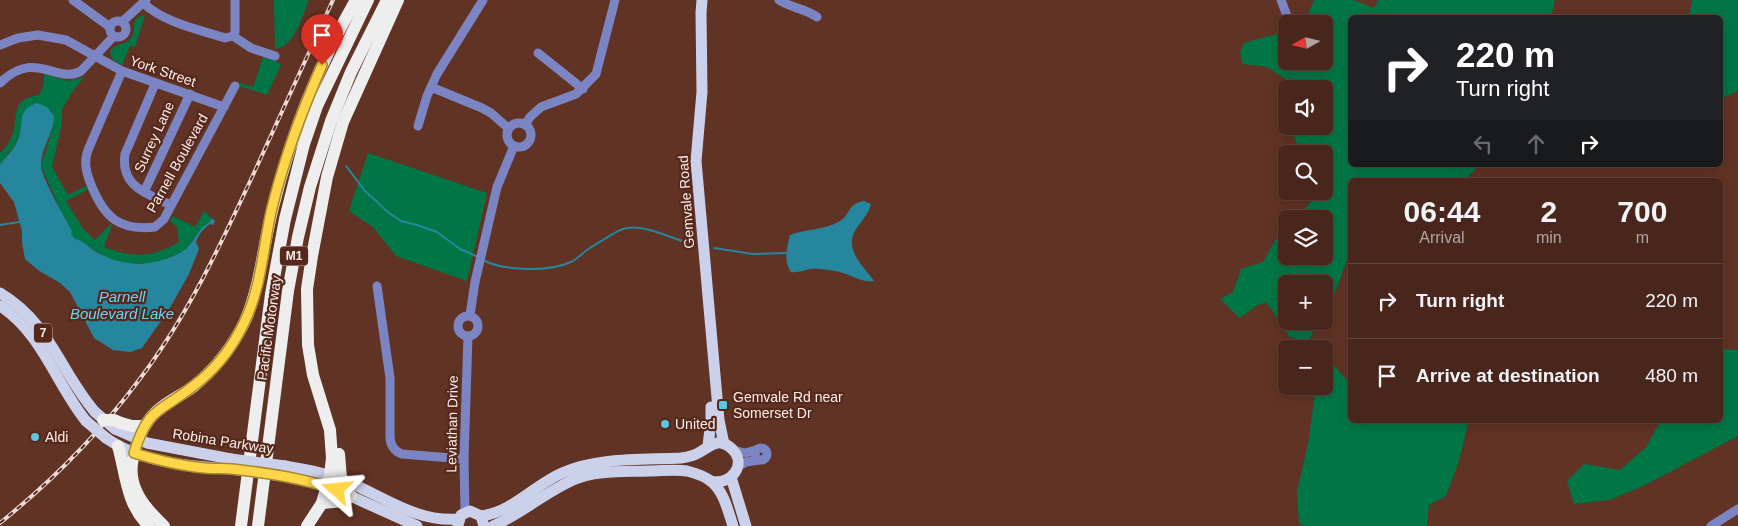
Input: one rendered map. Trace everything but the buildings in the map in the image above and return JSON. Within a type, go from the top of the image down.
[{"type":"highway","points":[[164,526],[143,504],[136,493],[131,471],[136,447],[144,426],[158,410],[192,388],[210,372],[229,348],[245,321],[256,291],[271,213],[295,131],[328,51],[356,0]]},
{"type":"highway","name":"Pacific Motorway","points":[[241,526],[271,294],[285,219],[304,144],[317,106],[368,0]]},
{"type":"highway","name":"Pacific Motorway","points":[[258,526],[288,291],[310,187],[331,121],[351,72],[387,0]]},
{"type":"highway","points":[[307,526],[322,503],[333,480],[338,444],[334,422],[324,411],[313,375],[308,345],[307,289],[312,256],[327,177],[339,135],[351,102],[398,0]]},
{"type":"highway","points":[[99,416],[114,420],[118,426],[144,426]]},
{"type":"highway","points":[[118,446],[129,495],[136,511],[149,526]]},
{"type":"highway","points":[[322,503],[344,501],[351,496]]},
{"type":"main road","name":"Gemvale Road","points":[[702,0],[700,13],[702,92],[696,161],[719,420],[729,447]]},
{"type":"main road","name":"7","points":[[0,293],[24,311],[40,328],[82,396],[99,416]]},
{"type":"main road","name":"Robina Parkway","points":[[0,306],[33,337],[86,421],[118,446],[180,450],[231,464],[333,480]]},
{"type":"main road","name":"Gemvale Road","points":[[704,449],[711,420],[710,368],[712,343]]},
{"type":"main road","name":"Robina Parkway","points":[[118,426],[136,447]]},
{"type":"main road","points":[[333,480],[418,514],[448,520],[461,519],[474,512],[482,521],[553,478],[572,469],[616,461],[681,458],[691,456],[713,444],[729,447],[738,461],[731,478],[721,482],[686,471],[674,470],[586,476],[554,490],[518,514],[493,526]]},
{"type":"main road","points":[[704,449],[699,466],[707,479],[718,488],[733,526]]},
{"type":"main road","points":[[731,478],[746,526]]},
{"type":"main road","points":[[333,480],[351,496],[417,526]]},
{"type":"street","points":[[73,0],[115,24],[126,26],[126,32],[120,37],[114,36],[110,32],[115,24],[144,2],[158,14],[181,24],[225,38],[233,36],[251,48],[275,56]]},
{"type":"street","points":[[82,0],[115,24]]},
{"type":"street","points":[[233,36],[235,32],[235,0]]},
{"type":"street","points":[[418,126],[437,74],[483,0]]},
{"type":"street","points":[[525,125],[530,117],[541,107],[576,94],[596,74],[615,0]]},
{"type":"street","points":[[779,0],[808,11],[817,17]]},
{"type":"street","points":[[1281,0],[1287,15]]},
{"type":"street","name":"York Street","points":[[0,45],[28,36],[55,37],[74,43],[95,57],[122,71],[224,107]]},
{"type":"street","points":[[0,84],[11,74],[31,67],[44,68],[66,74],[77,73],[114,36]]},
{"type":"street","points":[[538,53],[583,89]]},
{"type":"street","name":"Parnell Boulevard","points":[[122,71],[86,155],[86,170],[103,210],[115,221],[137,228],[155,227],[164,219],[235,86]]},
{"type":"street","points":[[155,84],[126,154],[124,164],[131,182],[144,192],[171,205]]},
{"type":"street","points":[[431,87],[482,108],[491,113],[509,129]]},
{"type":"street","name":"Surrey Lane","points":[[144,192],[190,94]]},
{"type":"street","points":[[517,124],[525,125],[530,130],[531,139],[524,146],[514,146],[508,138],[509,129],[517,124]]},
{"type":"street","name":"Leviathan Drive","points":[[470,316],[475,282],[497,187],[514,146]]},
{"type":"street","points":[[377,286],[390,378],[391,444],[395,450],[402,454],[464,459]]},
{"type":"street","name":"Leviathan Drive","points":[[470,316],[476,320],[478,326],[476,332],[468,336],[459,331],[458,324],[462,317],[470,316]]},
{"type":"street","name":"Leviathan Drive","points":[[461,519],[468,336]]},
{"type":"street","points":[[729,447],[745,453],[763,448],[755,455],[759,460],[746,462],[737,467]]},
{"type":"street","points":[[1711,526],[1738,509]]},
{"type":"green space","points":[[274,0],[309,0],[293,37],[282,47],[275,49]]},
{"type":"green space","points":[[1314,0],[1353,0],[1374,8],[1378,0],[1555,0],[1551,15],[1348,15],[1348,167],[1478,167],[1466,178],[1348,178],[1348,258],[1333,297],[1333,275],[1278,275],[1278,320],[1266,302],[1256,306],[1240,318],[1220,299],[1233,292],[1241,269],[1263,262],[1278,238],[1278,265],[1333,265],[1333,210],[1304,210],[1312,200],[1333,200],[1333,145],[1298,145],[1293,135],[1333,135],[1333,80],[1287,80],[1267,67],[1243,64],[1240,52],[1244,43],[1277,34],[1278,70],[1333,70],[1333,15],[1308,15]]},
{"type":"green space","points":[[1692,0],[1738,0],[1738,91],[1723,98],[1723,15],[1689,15]]},
{"type":"green space","points":[[145,15],[135,47],[130,46],[122,65],[119,64],[111,57],[111,49],[130,40],[135,21],[140,16]]},
{"type":"green space","points":[[263,57],[274,60],[281,65],[267,95],[239,86],[240,83],[253,87]]},
{"type":"green space","points":[[44,74],[69,81],[84,77],[62,110],[62,123],[52,167],[68,195],[86,186],[87,190],[66,201],[84,230],[95,240],[111,224],[104,247],[124,253],[151,254],[179,242],[177,227],[170,221],[173,216],[195,227],[204,211],[213,219],[194,238],[188,248],[162,261],[152,263],[121,263],[106,257],[72,237],[41,166],[53,127],[21,121],[18,140],[0,164],[0,153],[12,136],[17,110],[25,99],[39,95],[44,84]]},
{"type":"green space","points":[[368,153],[487,193],[467,281],[396,256],[373,227],[349,211]]},
{"type":"green space","points":[[1285,330],[1314,330],[1309,340],[1299,340],[1290,337]]},
{"type":"green space","points":[[1723,349],[1738,350],[1738,436],[1643,486],[1610,500],[1574,504],[1567,481],[1584,464],[1620,470],[1646,447],[1659,423],[1723,423]]},
{"type":"green space","points":[[1333,364],[1348,382],[1348,423],[1468,423],[1458,464],[1446,496],[1429,505],[1427,526],[1303,526],[1299,523],[1297,491],[1308,444],[1315,395],[1333,395]]},
{"type":"water","name":"Parnell Boulevard Lake","points":[[37,103],[47,107],[54,116],[42,159],[42,171],[75,239],[106,257],[127,263],[148,263],[169,258],[185,250],[210,220],[213,219],[215,221],[213,225],[210,224],[206,227],[199,236],[196,242],[199,249],[189,274],[168,311],[142,348],[130,352],[113,350],[94,338],[70,292],[25,259],[22,231],[14,202],[0,183],[0,164],[20,136],[25,110]]},
{"type":"water","points":[[864,201],[871,204],[854,233],[852,248],[874,281],[864,281],[840,272],[823,269],[791,272],[786,259],[790,235],[834,224],[844,218],[852,206]]},
{"type":"waterway","points":[[346,166],[365,191],[389,213],[401,221],[437,232],[460,249],[476,256]]},
{"type":"waterway","points":[[0,225],[19,222]]},
{"type":"waterway","points":[[485,261],[504,267],[528,269],[562,265],[574,261],[587,250],[616,232],[631,227],[649,230],[693,244]]},
{"type":"waterway","points":[[714,248],[753,254],[786,253]]},
{"type":"railway","points":[[0,523],[38,491],[91,438],[124,400],[172,331],[202,280],[228,228],[333,0]]},
{"type":"place","name":"Gemvale Rd near Somerset Dr","points":[[723,405]]},
{"type":"place","name":"United","points":[[665,424]]},
{"type":"place","name":"Aldi","points":[[35,437]]},
{"type":"route","points":[[322,65],[295,131],[278,185],[256,291],[245,321],[229,348],[210,372],[192,388],[163,406],[147,421],[134,453],[198,467],[283,476],[314,482],[337,490]]}]
